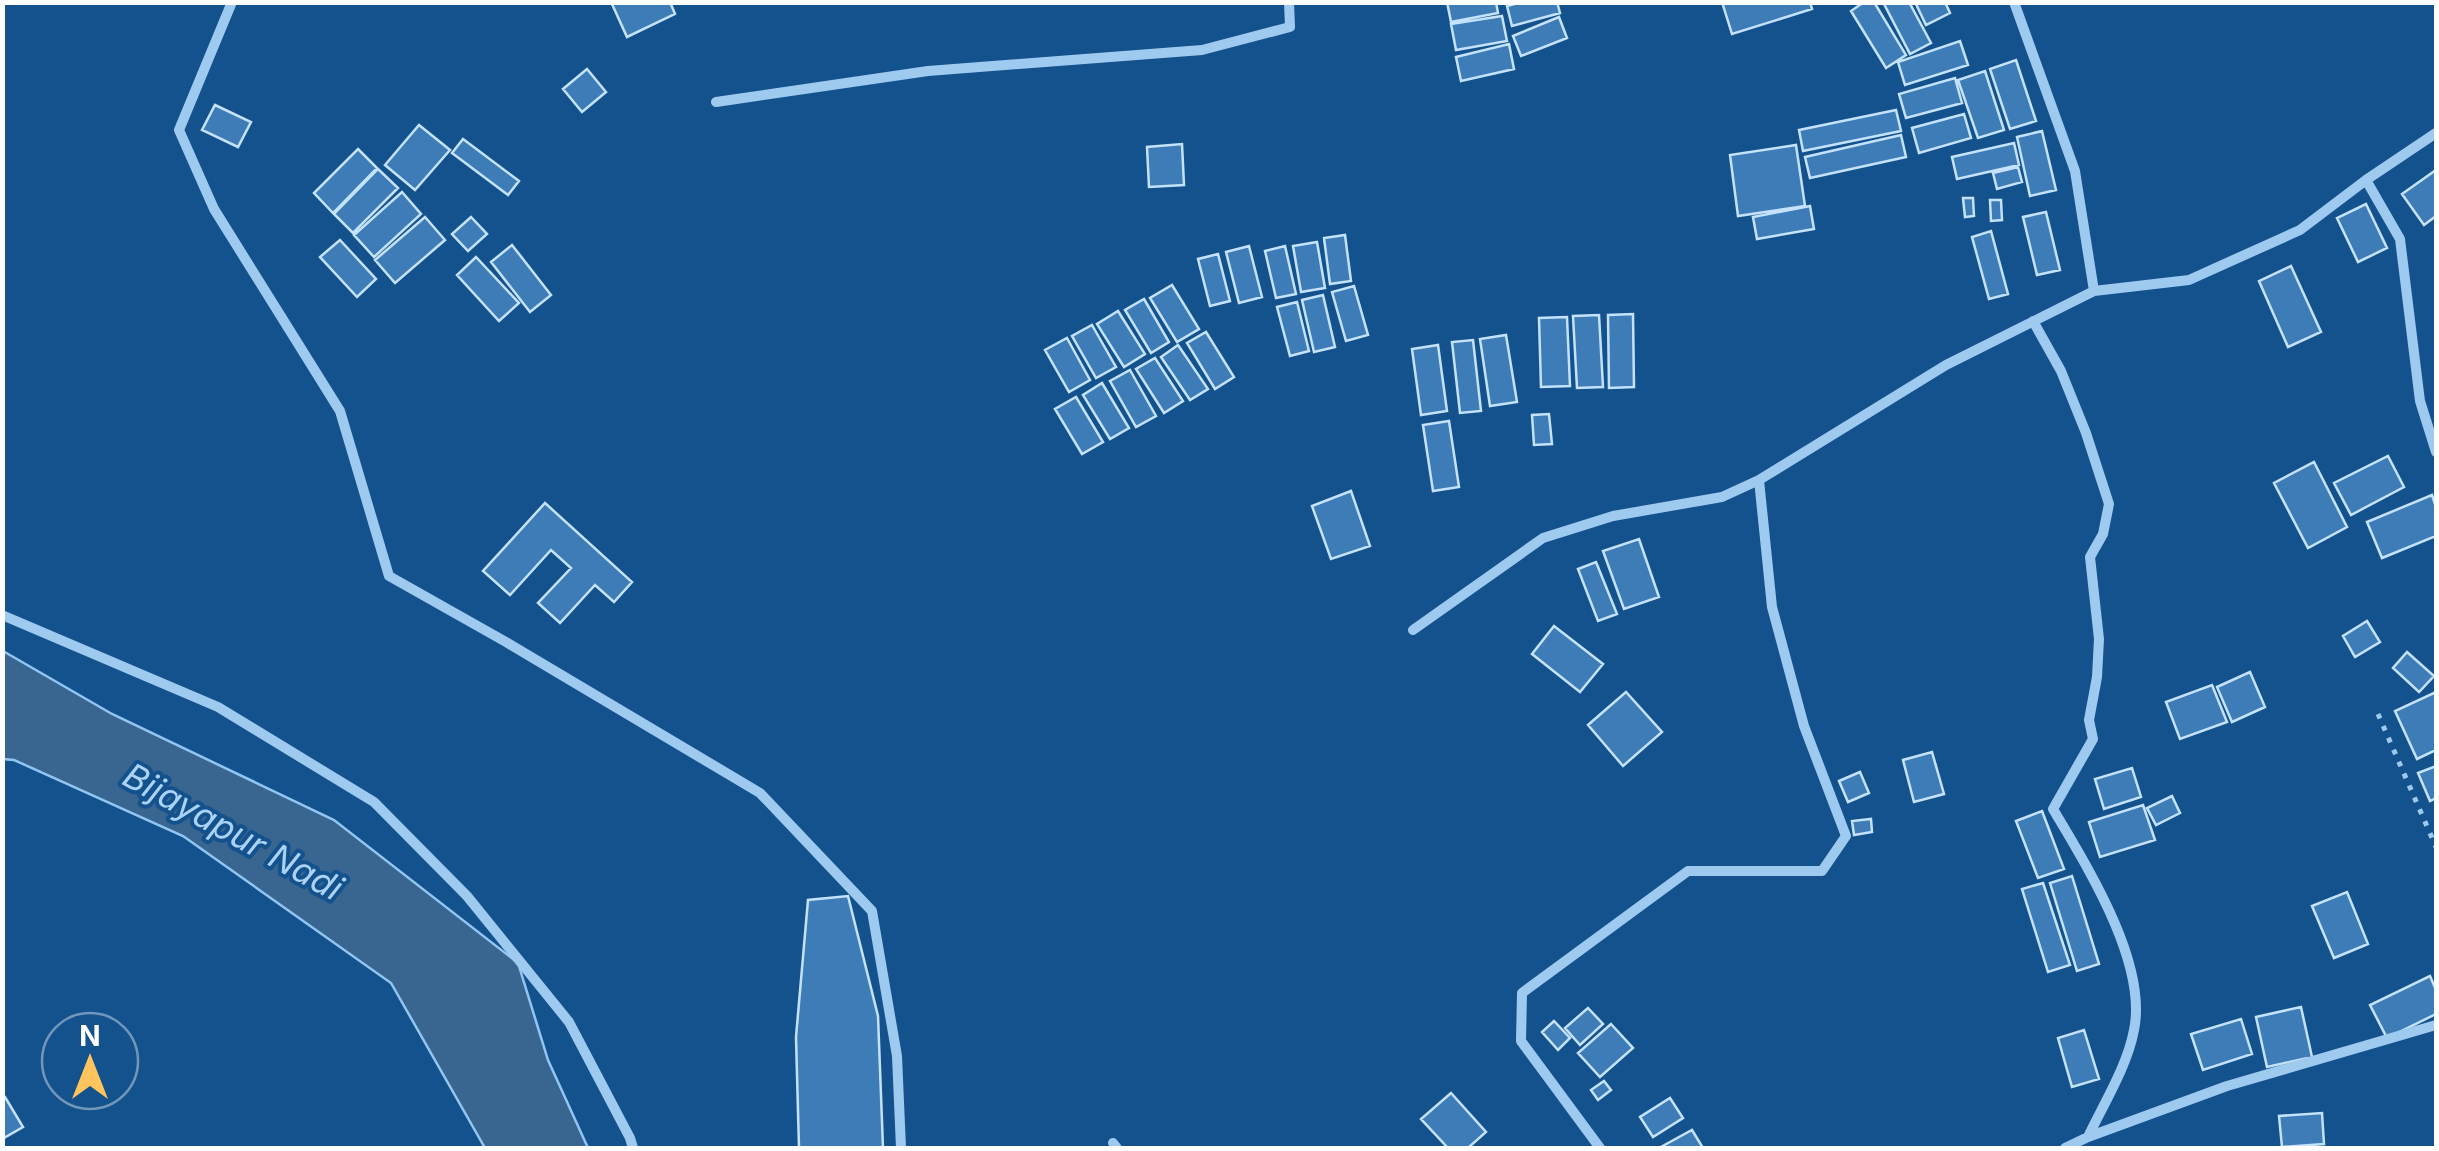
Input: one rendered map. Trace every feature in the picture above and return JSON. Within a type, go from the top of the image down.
[{"type":"street","points":[[232,2],[179,130],[214,209],[340,411],[389,576],[760,793],[872,911],[897,1056],[901,1148]]},
{"type":"street","points":[[716,102],[928,70],[1202,50],[1290,27],[1290,2]]},
{"type":"street","points":[[2014,2],[2076,171],[2094,291]]},
{"type":"street","points":[[1413,630],[1543,538],[1612,516],[1722,497],[1759,480],[1946,364],[2094,291],[2189,280],[2300,230],[2436,133]]},
{"type":"street","points":[[2366,180],[2400,238],[2420,401],[2436,452]]},
{"type":"street","points":[[2033,322],[2061,370],[2109,504],[2103,534],[2090,557],[2099,639],[2089,720],[2093,739],[2053,808],[2109,907],[2135,992],[2135,1029],[2122,1068],[2088,1137]]},
{"type":"street","points":[[1600,1148],[1520,1041],[1522,993],[1688,871],[1822,871],[1846,836],[1804,726],[1772,608],[1759,480]]},
{"type":"street","points":[[2,616],[218,707],[374,802],[467,896],[569,1022],[633,1148]]},
{"type":"street","points":[[2064,1148],[2228,1086],[2436,1025]]},
{"type":"path","points":[[2378,714],[2436,848]]},
{"type":"water","name":"Bijayapur Nadi","points":[[3,651],[112,714],[334,820],[518,963],[548,1060],[588,1148],[485,1148],[391,983],[183,836],[14,760],[3,759]]},
{"type":"building","points":[[670,2],[675,14],[627,37],[612,4]]},
{"type":"building","points":[[1447,2],[1496,2],[1498,13],[1451,22]]},
{"type":"building","points":[[1557,2],[1560,13],[1512,26],[1507,6]]},
{"type":"building","points":[[1722,2],[1810,2],[1812,9],[1732,34]]},
{"type":"building","points":[[1864,2],[1874,2],[1906,55],[1886,68],[1851,11]]},
{"type":"building","points":[[1883,2],[1909,2],[1931,43],[1910,54]]},
{"type":"building","points":[[1915,2],[1945,2],[1950,13],[1926,25]]},
{"type":"building","points":[[1502,16],[1507,41],[1456,50],[1451,24]]},
{"type":"building","points":[[1559,17],[1567,38],[1521,56],[1513,36]]},
{"type":"building","points":[[1960,41],[1968,65],[1905,85],[1898,62]]},
{"type":"building","points":[[1509,44],[1514,69],[1461,81],[1456,57]]},
{"type":"building","points":[[2016,60],[2036,121],[2010,129],[1990,69]]},
{"type":"building","points":[[587,69],[606,92],[582,112],[563,89]]},
{"type":"building","points":[[1985,71],[2004,130],[1978,138],[1958,80]]},
{"type":"building","points":[[1955,78],[1962,103],[1906,118],[1899,94]]},
{"type":"building","points":[[215,105],[251,122],[238,147],[202,130]]},
{"type":"building","points":[[1896,110],[1901,131],[1803,151],[1799,130]]},
{"type":"building","points":[[1964,114],[1971,138],[1919,153],[1912,128]]},
{"type":"building","points":[[419,125],[450,150],[415,190],[385,165]]},
{"type":"building","points":[[2042,131],[2056,190],[2030,196],[2017,137]]},
{"type":"building","points":[[1901,135],[1906,157],[1810,178],[1805,157]]},
{"type":"building","points":[[463,139],[519,181],[508,195],[452,153]]},
{"type":"building","points":[[2014,143],[2019,165],[1957,179],[1952,157]]},
{"type":"building","points":[[1182,144],[1184,185],[1149,187],[1147,147]]},
{"type":"building","points":[[1796,145],[1805,206],[1738,216],[1730,155]]},
{"type":"building","points":[[358,149],[377,168],[333,213],[314,193]]},
{"type":"building","points":[[2018,167],[2022,182],[1997,189],[1993,173]]},
{"type":"building","points":[[378,169],[398,188],[353,233],[334,214]]},
{"type":"building","points":[[2436,170],[2436,216],[2424,225],[2402,194]]},
{"type":"building","points":[[402,192],[421,214],[374,257],[354,235]]},
{"type":"building","points":[[1963,198],[1973,198],[1974,216],[1965,217]]},
{"type":"building","points":[[1990,200],[2001,200],[2002,220],[1991,221]]},
{"type":"building","points":[[2366,204],[2387,248],[2358,262],[2337,218]]},
{"type":"building","points":[[1810,206],[1814,229],[1757,239],[1753,217]]},
{"type":"building","points":[[2046,212],[2060,270],[2037,275],[2023,217]]},
{"type":"building","points":[[425,217],[445,240],[395,283],[375,260]]},
{"type":"building","points":[[471,217],[487,234],[468,251],[452,234]]},
{"type":"building","points":[[1991,231],[2008,294],[1989,299],[1972,237]]},
{"type":"building","points":[[1345,235],[1351,281],[1330,284],[1324,238]]},
{"type":"building","points":[[340,240],[376,279],[357,297],[320,257]]},
{"type":"building","points":[[1317,242],[1325,288],[1301,292],[1293,246]]},
{"type":"building","points":[[512,245],[551,295],[530,312],[491,262]]},
{"type":"building","points":[[1249,246],[1262,297],[1239,303],[1226,252]]},
{"type":"building","points":[[1285,246],[1296,294],[1276,298],[1265,251]]},
{"type":"building","points":[[1218,254],[1230,301],[1210,306],[1198,259]]},
{"type":"building","points":[[476,257],[519,303],[499,321],[457,275]]},
{"type":"building","points":[[2291,266],[2321,332],[2288,347],[2259,281]]},
{"type":"building","points":[[1172,285],[1199,329],[1177,342],[1150,298]]},
{"type":"building","points":[[1354,286],[1368,335],[1346,341],[1332,292]]},
{"type":"building","points":[[1323,295],[1335,347],[1314,352],[1302,300]]},
{"type":"building","points":[[1144,299],[1169,342],[1151,353],[1125,310]]},
{"type":"building","points":[[1297,302],[1309,351],[1290,356],[1277,307]]},
{"type":"building","points":[[1118,311],[1145,354],[1124,367],[1097,324]]},
{"type":"building","points":[[1633,314],[1634,387],[1609,388],[1608,315]]},
{"type":"building","points":[[1599,315],[1603,387],[1577,388],[1573,316]]},
{"type":"building","points":[[1567,317],[1570,386],[1541,387],[1539,318]]},
{"type":"building","points":[[1092,325],[1116,367],[1096,378],[1072,336]]},
{"type":"building","points":[[1206,332],[1234,377],[1215,389],[1187,343]]},
{"type":"building","points":[[1506,335],[1517,402],[1490,406],[1480,339]]},
{"type":"building","points":[[1067,338],[1090,380],[1069,392],[1045,350]]},
{"type":"building","points":[[1473,340],[1481,411],[1460,413],[1452,342]]},
{"type":"building","points":[[1178,345],[1208,389],[1190,400],[1161,357]]},
{"type":"building","points":[[1438,345],[1447,411],[1421,415],[1412,349]]},
{"type":"building","points":[[1155,358],[1183,401],[1164,413],[1136,369]]},
{"type":"building","points":[[1130,370],[1156,416],[1136,427],[1110,381]]},
{"type":"building","points":[[1102,383],[1129,428],[1110,439],[1083,395]]},
{"type":"building","points":[[1076,397],[1103,442],[1082,454],[1055,409]]},
{"type":"building","points":[[1549,414],[1552,444],[1534,445],[1532,415]]},
{"type":"building","points":[[1449,421],[1459,487],[1433,491],[1423,425]]},
{"type":"building","points":[[2388,456],[2404,487],[2351,515],[2334,483]]},
{"type":"building","points":[[2314,462],[2347,527],[2308,548],[2274,483]]},
{"type":"building","points":[[1351,491],[1370,546],[1331,559],[1312,506]]},
{"type":"building","points":[[2432,495],[2436,536],[2382,558],[2367,522]]},
{"type":"building","points":[[545,503],[632,582],[614,602],[595,585],[560,623],[538,603],[571,568],[551,550],[510,595],[483,571]]},
{"type":"building","points":[[1639,539],[1659,597],[1624,609],[1603,551]]},
{"type":"building","points":[[1596,562],[1617,614],[1598,621],[1578,569]]},
{"type":"building","points":[[2367,621],[2380,642],[2355,657],[2343,636]]},
{"type":"building","points":[[1554,626],[1603,664],[1580,692],[1532,654]]},
{"type":"building","points":[[2407,652],[2434,676],[2419,692],[2393,668]]},
{"type":"building","points":[[2250,672],[2265,707],[2232,722],[2217,687]]},
{"type":"building","points":[[2212,685],[2227,722],[2180,739],[2166,702]]},
{"type":"building","points":[[1626,692],[1662,732],[1623,766],[1588,725]]},
{"type":"building","points":[[2436,692],[2436,750],[2417,759],[2395,711]]},
{"type":"building","points":[[1932,752],[1944,794],[1914,802],[1903,760]]},
{"type":"building","points":[[2436,766],[2436,798],[2430,801],[2418,773]]},
{"type":"building","points":[[2132,768],[2141,797],[2104,809],[2095,779]]},
{"type":"building","points":[[1860,772],[1869,793],[1848,802],[1839,781]]},
{"type":"building","points":[[2172,796],[2180,813],[2156,825],[2147,808]]},
{"type":"building","points":[[2143,805],[2155,840],[2100,857],[2089,822]]},
{"type":"building","points":[[2042,811],[2064,869],[2038,878],[2016,821]]},
{"type":"building","points":[[1871,819],[1872,832],[1854,835],[1852,821]]},
{"type":"building","points":[[2072,876],[2099,964],[2077,971],[2050,883]]},
{"type":"building","points":[[2043,883],[2070,965],[2048,972],[2022,889]]},
{"type":"building","points":[[2347,892],[2368,944],[2334,958],[2312,906]]},
{"type":"building","points":[[848,896],[878,1016],[883,1148],[799,1148],[796,1037],[808,900]]},
{"type":"building","points":[[2430,976],[2436,990],[2436,1014],[2387,1038],[2370,1005]]},
{"type":"building","points":[[2301,1007],[2312,1057],[2267,1067],[2256,1017]]},
{"type":"building","points":[[1588,1008],[1603,1024],[1580,1045],[1565,1028]]},
{"type":"building","points":[[2241,1019],[2252,1054],[2203,1070],[2191,1034]]},
{"type":"building","points":[[1554,1021],[1570,1038],[1558,1050],[1542,1032]]},
{"type":"building","points":[[1611,1024],[1633,1048],[1600,1077],[1578,1053]]},
{"type":"building","points":[[2084,1030],[2099,1079],[2072,1087],[2058,1038]]},
{"type":"building","points":[[1604,1081],[1611,1090],[1598,1100],[1591,1090]]},
{"type":"building","points":[[1451,1093],[1486,1132],[1468,1148],[1448,1148],[1421,1119]]},
{"type":"building","points":[[5,1097],[23,1127],[2,1139],[2,1098]]},
{"type":"building","points":[[1670,1098],[1683,1118],[1653,1137],[1640,1117]]},
{"type":"building","points":[[2322,1113],[2324,1144],[2282,1147],[2279,1116]]},
{"type":"building","points":[[1692,1130],[1703,1148],[1659,1148]]}]
